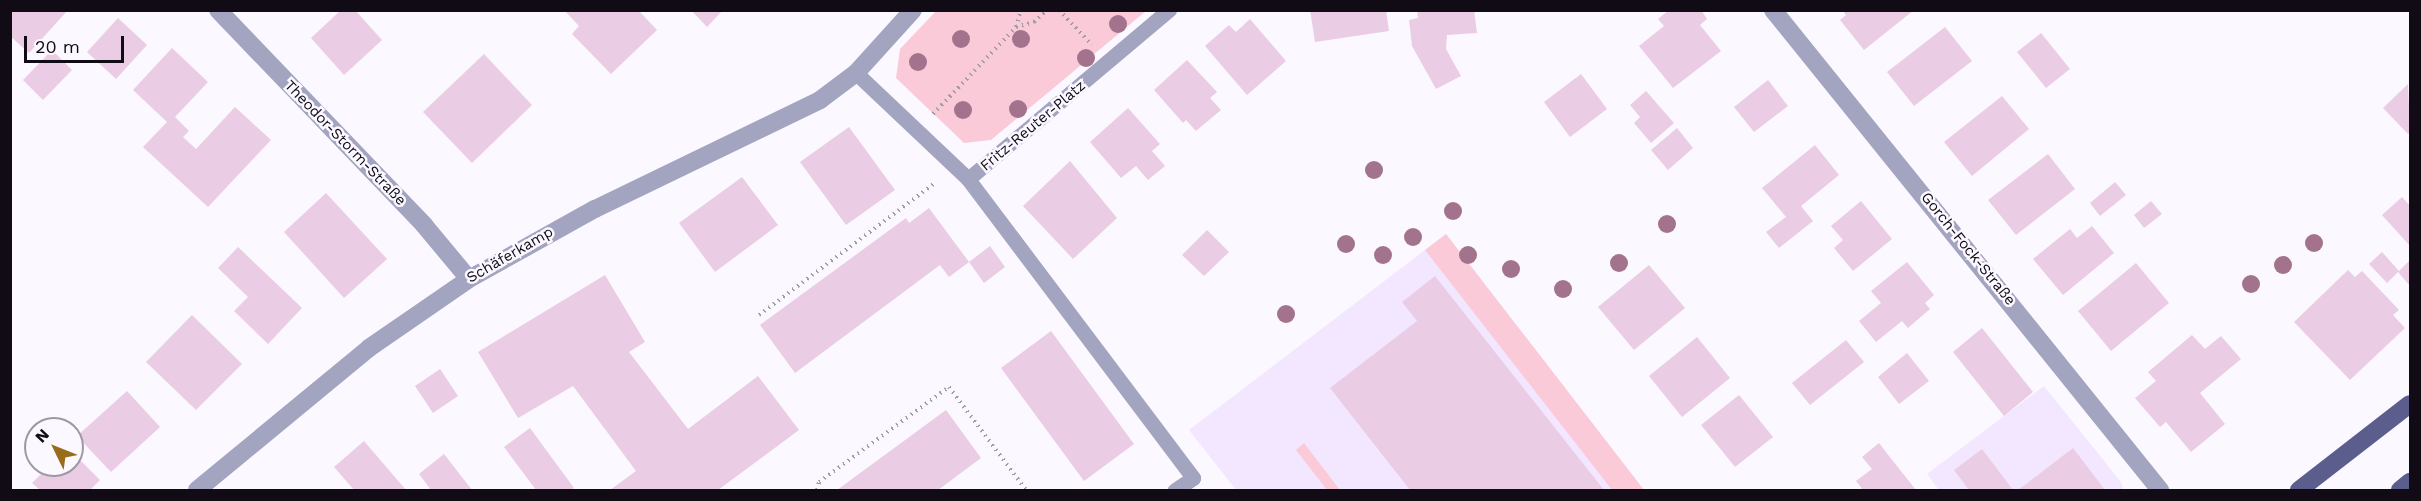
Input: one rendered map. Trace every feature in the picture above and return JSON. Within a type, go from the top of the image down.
[{"type":"main road","points":[[2299,490],[2410,404]]},
{"type":"main road","points":[[2400,490],[2410,482]]},
{"type":"street","name":"Theodor-Storm-Straße","points":[[218,10],[424,225],[469,279]]},
{"type":"street","points":[[856,73],[913,10]]},
{"type":"street","name":"Gorch-Fock-Straße","points":[[1773,10],[2160,490]]},
{"type":"street","name":"Schäferkamp","points":[[197,490],[369,348],[469,279],[576,218],[820,100],[856,73]]},
{"type":"lane","name":"Fritz-Reuter-Platz","points":[[856,73],[968,179],[1169,10]]},
{"type":"lane","points":[[968,179],[1193,478],[1175,490]]},
{"type":"path","points":[[927,120],[1016,27],[1021,10]]},
{"type":"path","points":[[1016,27],[1034,22],[1047,10]]},
{"type":"path","points":[[1059,10],[1095,48]]},
{"type":"path","points":[[759,315],[946,174]]},
{"type":"path","points":[[816,490],[819,482],[949,387],[1026,490]]},
{"type":"shaded area","points":[[937,10],[1146,11],[991,140],[964,143],[896,78],[900,49]]},
{"type":"shaded area","points":[[1446,234],[1644,490],[1236,490],[1189,430]]},
{"type":"shaded area","points":[[1446,234],[1644,490],[1612,490],[1425,250]]},
{"type":"shaded area","points":[[2044,386],[2121,482],[2123,490],[1939,490],[1927,474]]},
{"type":"shaded area","points":[[1304,443],[1340,490],[1327,490],[1296,450]]},
{"type":"building","points":[[10,10],[68,10],[29,53],[10,36]]},
{"type":"building","points":[[341,10],[355,10],[382,40],[344,75],[311,38]]},
{"type":"building","points":[[564,10],[638,10],[657,30],[611,74],[572,34],[579,26]]},
{"type":"building","points":[[691,10],[723,10],[707,27]]},
{"type":"building","points":[[1310,10],[1386,10],[1389,31],[1315,42]]},
{"type":"building","points":[[1417,10],[1474,10],[1477,33],[1447,35],[1446,49],[1461,76],[1436,89],[1412,46],[1409,20],[1418,18]]},
{"type":"building","points":[[1669,10],[1701,10],[1707,19],[1700,25],[1721,51],[1673,88],[1639,46],[1664,26],[1658,19]]},
{"type":"building","points":[[1842,10],[1914,10],[1864,50],[1840,20],[1846,15]]},
{"type":"building","points":[[118,18],[147,45],[116,79],[87,52]]},
{"type":"building","points":[[1250,19],[1286,61],[1247,95],[1205,46],[1229,25],[1236,32]]},
{"type":"building","points":[[1945,27],[1972,61],[1914,106],[1887,72]]},
{"type":"building","points":[[2041,33],[2070,69],[2046,88],[2017,52]]},
{"type":"building","points":[[172,48],[208,82],[175,117],[189,131],[183,137],[196,149],[235,107],[271,140],[208,207],[143,147],[167,122],[133,90]]},
{"type":"building","points":[[52,50],[72,70],[43,100],[23,80]]},
{"type":"building","points":[[484,54],[532,105],[472,163],[423,112]]},
{"type":"building","points":[[1187,60],[1217,92],[1210,98],[1221,110],[1196,131],[1186,120],[1183,123],[1154,90]]},
{"type":"building","points":[[1581,74],[1607,109],[1570,137],[1544,102]]},
{"type":"building","points":[[1768,80],[1788,106],[1754,132],[1734,107]]},
{"type":"building","points":[[2408,84],[2410,132],[2408,134],[2383,108]]},
{"type":"building","points":[[1646,91],[1674,123],[1651,143],[1634,123],[1640,117],[1630,105]]},
{"type":"building","points":[[2002,96],[2029,129],[1972,176],[1944,142]]},
{"type":"building","points":[[1128,108],[1160,144],[1152,151],[1165,166],[1148,180],[1136,166],[1121,178],[1090,142]]},
{"type":"building","points":[[849,127],[895,190],[846,225],[800,162]]},
{"type":"building","points":[[1677,128],[1693,148],[1668,170],[1651,150]]},
{"type":"building","points":[[1815,145],[1839,175],[1801,206],[1813,221],[1779,248],[1766,232],[1786,217],[1762,188]]},
{"type":"building","points":[[2048,154],[2075,189],[2016,235],[1988,200]]},
{"type":"building","points":[[1070,161],[1117,218],[1073,259],[1023,206]]},
{"type":"building","points":[[742,177],[778,225],[715,272],[679,223]]},
{"type":"building","points":[[2115,182],[2126,195],[2100,216],[2090,203]]},
{"type":"building","points":[[326,193],[387,259],[344,298],[284,232]]},
{"type":"building","points":[[2402,197],[2410,206],[2410,246],[2382,215]]},
{"type":"building","points":[[1861,201],[1892,239],[1853,271],[1834,248],[1843,240],[1831,226]]},
{"type":"building","points":[[2151,201],[2162,214],[2144,228],[2134,215]]},
{"type":"building","points":[[929,208],[969,262],[949,277],[940,265],[795,373],[760,325],[906,218],[909,223]]},
{"type":"building","points":[[2092,226],[2114,253],[2063,295],[2033,259],[2070,229],[2077,238]]},
{"type":"building","points":[[1207,230],[1229,252],[1204,276],[1182,255]]},
{"type":"building","points":[[990,246],[1005,267],[984,283],[969,262]]},
{"type":"building","points":[[238,247],[302,308],[268,344],[234,311],[248,297],[218,268]]},
{"type":"building","points":[[2382,252],[2399,271],[2410,260],[2410,286],[2398,272],[2387,283],[2369,264]]},
{"type":"building","points":[[1907,262],[1934,295],[1925,303],[1930,309],[1908,328],[1902,321],[1876,342],[1859,321],[1881,303],[1871,291]]},
{"type":"building","points":[[2136,263],[2169,303],[2111,351],[2078,311]]},
{"type":"building","points":[[1649,265],[1685,308],[1634,350],[1598,307]]},
{"type":"building","points":[[2348,270],[2355,277],[2362,271],[2399,310],[2393,315],[2405,328],[2350,380],[2294,322]]},
{"type":"building","points":[[605,275],[645,342],[629,352],[688,429],[758,376],[799,430],[718,490],[610,490],[636,471],[573,386],[518,418],[478,352]]},
{"type":"building","points":[[1435,276],[1604,490],[1410,490],[1330,388],[1417,321],[1402,302]]},
{"type":"building","points":[[192,315],[242,364],[196,410],[146,362]]},
{"type":"building","points":[[1982,328],[2033,392],[2004,416],[1953,352]]},
{"type":"building","points":[[1051,331],[1134,444],[1084,481],[1001,368]]},
{"type":"building","points":[[2192,335],[2205,349],[2221,336],[2241,359],[2200,393],[2225,424],[2191,452],[2166,422],[2160,427],[2135,398],[2156,381],[2148,372]]},
{"type":"building","points":[[1697,337],[1730,378],[1682,417],[1649,376]]},
{"type":"building","points":[[1846,340],[1864,362],[1810,405],[1792,383]]},
{"type":"building","points":[[1907,353],[1929,381],[1899,404],[1878,377]]},
{"type":"building","points":[[440,369],[458,396],[433,413],[415,386]]},
{"type":"building","points":[[127,391],[160,427],[111,472],[84,443],[84,430]]},
{"type":"building","points":[[1739,395],[1773,437],[1735,467],[1701,425]]},
{"type":"building","points":[[946,410],[981,458],[938,490],[837,490]]},
{"type":"building","points":[[530,428],[574,488],[571,490],[536,490],[504,447]]},
{"type":"building","points":[[364,441],[406,490],[354,490],[334,467]]},
{"type":"building","points":[[1879,443],[1916,490],[1863,490],[1856,481],[1872,469],[1862,457]]},
{"type":"building","points":[[2073,448],[2105,490],[2017,490],[2025,485]]},
{"type":"building","points":[[1982,449],[2013,490],[1969,490],[1954,470]]},
{"type":"building","points":[[444,454],[472,490],[431,490],[419,474]]},
{"type":"building","points":[[84,464],[100,480],[90,490],[40,490],[32,483],[38,477],[84,477]]}]
